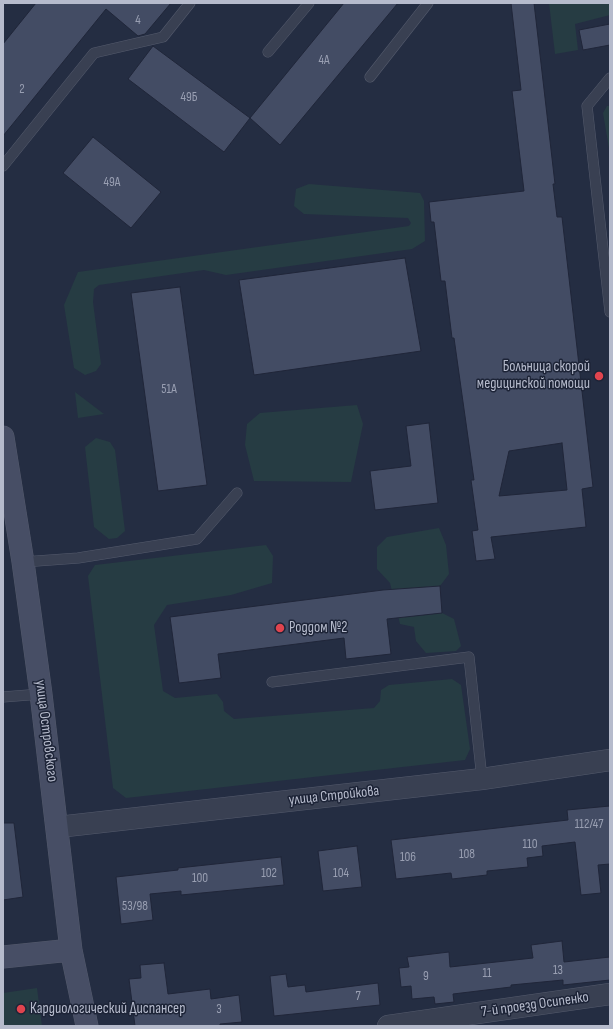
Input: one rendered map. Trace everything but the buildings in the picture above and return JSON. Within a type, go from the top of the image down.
[{"type":"street","name":"улица Островского","points":[[3,437],[6,475],[23,562],[41,694],[58,827],[71,950],[87,1026]]},
{"type":"street","name":"улица Стройкова","points":[[58,827],[482,779],[610,760]]},
{"type":"street","points":[[3,957],[71,950]]},
{"type":"street","name":"7-й проезд Осипенко","points":[[388,1026],[610,994]]},
{"type":"lane","points":[[3,166],[94,53],[163,37],[190,3]]},
{"type":"lane","points":[[268,52],[309,3]]},
{"type":"lane","points":[[370,77],[428,3]]},
{"type":"lane","points":[[610,78],[587,106],[610,312]]},
{"type":"lane","points":[[23,562],[78,558],[197,539],[236,493]]},
{"type":"lane","points":[[272,682],[469,657],[482,779]]},
{"type":"lane","points":[[3,697],[41,694]]},
{"type":"shaded area","points":[[549,3],[610,3],[610,15],[575,24],[578,50],[555,54]]},
{"type":"shaded area","points":[[607,106],[610,106],[610,154],[603,113]]},
{"type":"shaded area","points":[[309,184],[420,193],[424,201],[425,241],[412,249],[226,275],[204,270],[99,285],[94,289],[93,302],[101,364],[96,371],[85,375],[74,368],[64,305],[78,272],[409,226],[411,223],[408,218],[304,214],[294,206],[296,189]]},
{"type":"shaded area","points":[[75,392],[104,414],[78,418]]},
{"type":"shaded area","points":[[357,405],[363,424],[351,482],[254,481],[245,445],[247,424],[260,413]]},
{"type":"shaded area","points":[[96,438],[110,442],[115,450],[125,531],[117,538],[109,539],[94,527],[85,447]]},
{"type":"shaded area","points":[[439,528],[446,545],[449,574],[440,586],[407,617],[442,613],[454,619],[461,646],[456,651],[426,653],[416,641],[414,627],[400,624],[390,583],[377,569],[377,547],[387,537]]},
{"type":"shaded area","points":[[266,545],[273,556],[272,583],[231,595],[167,605],[154,625],[163,691],[175,698],[217,694],[223,702],[224,711],[234,719],[374,708],[380,701],[381,690],[389,685],[452,679],[461,685],[470,749],[465,760],[126,798],[113,788],[88,576],[95,565]]},
{"type":"shaded area","name":"Кардиологический Диспансер","points":[[37,988],[42,1026],[3,1026],[3,993]]},
{"type":"place","name":"Больница скорой медицинской помощи","points":[[599,376]]},
{"type":"place","name":"Роддом №2","points":[[280,628]]},
{"type":"place","name":"Кардиологический Диспансер","points":[[21,1009]]}]
